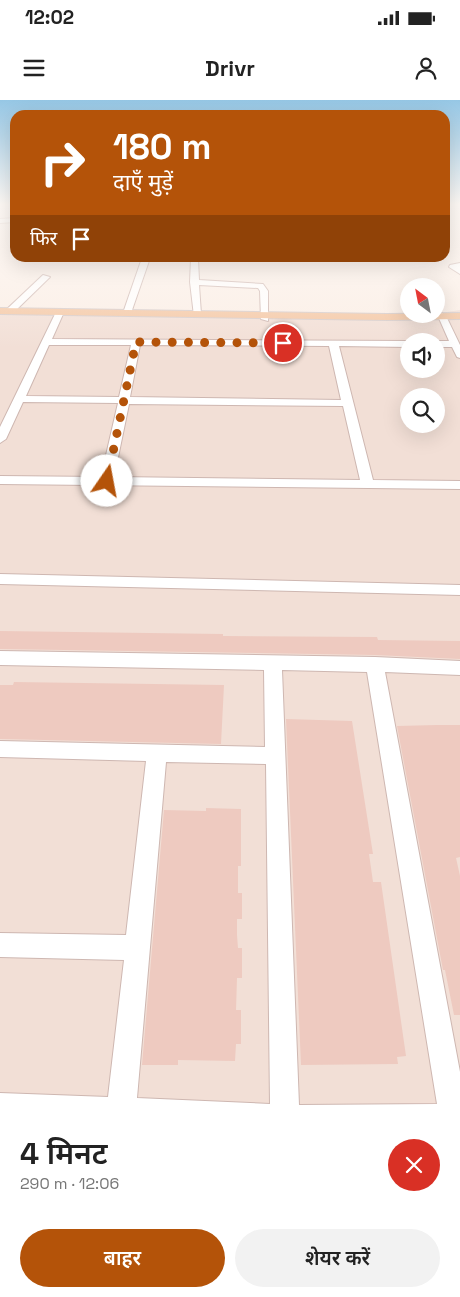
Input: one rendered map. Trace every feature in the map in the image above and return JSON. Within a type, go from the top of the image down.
[{"type":"main road","points":[[3,312],[400,318]]},
{"type":"main road","points":[[59,314],[197,314],[265,317]]},
{"type":"main road","points":[[445,318],[460,318]]},
{"type":"street","points":[[127,313],[145,262]]},
{"type":"street","points":[[194,262],[197,314]]},
{"type":"street","points":[[460,265],[453,268],[460,272]]},
{"type":"street","points":[[3,312],[46,278]]},
{"type":"street","points":[[194,282],[260,286],[264,291],[265,317]]},
{"type":"street","points":[[0,439],[59,314]]},
{"type":"street","points":[[445,323],[460,355]]},
{"type":"street","points":[[47,342],[400,344]]},
{"type":"street","points":[[107,481],[136,342]]},
{"type":"street","points":[[333,343],[367,484]]},
{"type":"street","points":[[445,344],[454,344]]},
{"type":"street","points":[[20,399],[348,403]]},
{"type":"street","points":[[0,480],[460,485]]},
{"type":"street","points":[[0,579],[460,590]]},
{"type":"street","points":[[0,658],[273,664],[375,664],[460,668]]},
{"type":"street","points":[[273,664],[286,1120]]},
{"type":"street","points":[[0,1108],[57,1116],[121,1113],[286,1120],[457,1119],[375,664]]},
{"type":"street","points":[[0,749],[275,756]]},
{"type":"street","points":[[121,1113],[157,753]]},
{"type":"street","points":[[0,945],[138,948]]},
{"type":"shaded area","points":[[460,310],[460,1122],[0,1122],[0,314],[400,319],[400,323],[445,323],[445,312]]},
{"type":"building","points":[[0,631],[377,637],[378,640],[460,641],[460,659],[375,655],[0,649]]},
{"type":"building","points":[[14,682],[224,685],[221,744],[0,739],[0,685],[13,685]]},
{"type":"building","points":[[286,719],[352,721],[373,854],[369,854],[373,882],[381,882],[406,1056],[397,1057],[398,1064],[301,1065]]},
{"type":"building","points":[[460,725],[460,857],[456,858],[460,876],[460,1015],[454,1015],[445,970],[443,970],[397,726]]},
{"type":"building","points":[[206,808],[241,809],[241,866],[238,866],[238,893],[242,893],[242,919],[237,919],[237,935],[238,948],[242,948],[242,978],[237,978],[236,1010],[241,1010],[241,1044],[236,1044],[235,1061],[178,1060],[178,1065],[142,1065],[164,810],[206,811]]},
{"type":"route","points":[[107,481],[136,342],[283,343]]}]
